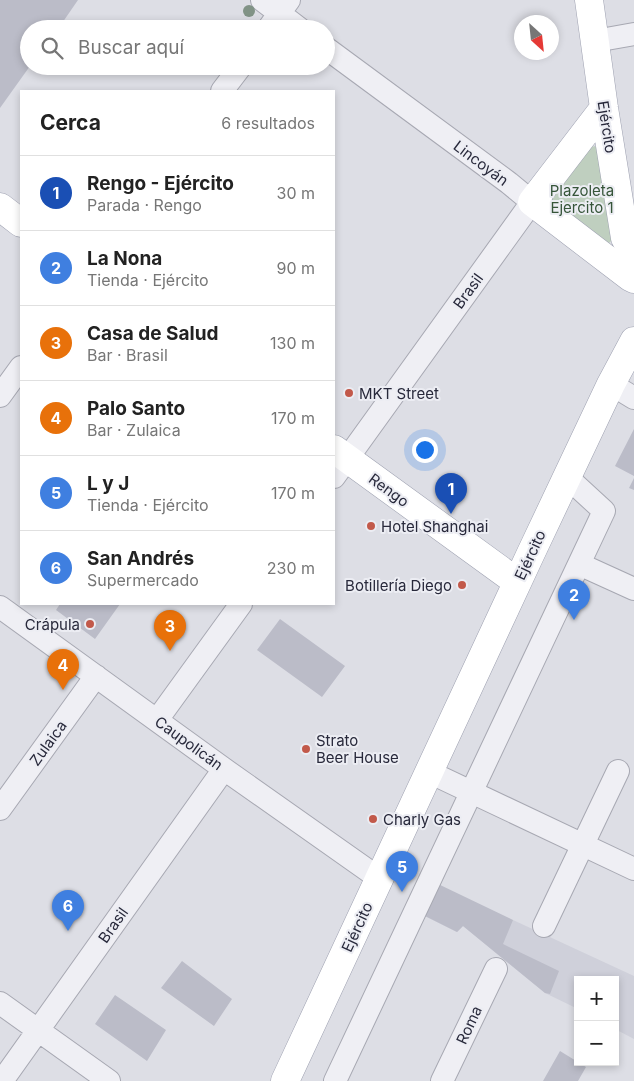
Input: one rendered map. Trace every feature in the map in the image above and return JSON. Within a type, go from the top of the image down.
[{"type":"main road","name":"Ejército","points":[[589,0],[625,238],[634,250]]},
{"type":"main road","name":"Brasil","points":[[532,202],[604,108]]},
{"type":"main road","name":"Lincoyán","points":[[532,202],[634,279]]},
{"type":"main road","points":[[0,208],[20,222]]},
{"type":"main road","name":"Ejército","points":[[285,1081],[517,582],[611,384],[634,341]]},
{"type":"main road","name":"Rengo","points":[[338,462],[517,582]]},
{"type":"street","points":[[262,0],[279,14]]},
{"type":"street","points":[[595,42],[634,34]]},
{"type":"street","name":"Lincoyán","points":[[335,55],[532,202]]},
{"type":"street","points":[[223,90],[234,75]]},
{"type":"street","name":"Brasil","points":[[338,462],[532,202]]},
{"type":"street","points":[[0,396],[20,368]]},
{"type":"street","points":[[611,384],[634,398]]},
{"type":"street","points":[[335,1081],[604,511],[567,477]]},
{"type":"street","points":[[579,564],[634,589]]},
{"type":"street","points":[[157,720],[240,605]]},
{"type":"street","name":"Caupolicán","points":[[0,607],[380,879]]},
{"type":"street","name":"Zulaica","points":[[0,809],[96,676]]},
{"type":"street","name":"Brasil","points":[[2,1081],[224,769]]},
{"type":"street","points":[[544,926],[618,771]]},
{"type":"street","points":[[429,772],[634,869]]},
{"type":"street","name":"Roma","points":[[442,1081],[496,969]]},
{"type":"street","points":[[0,1003],[109,1081]]},
{"type":"shaded area","points":[[421,914],[513,920],[634,976],[634,1039],[619,1031],[619,976],[574,976],[574,1007],[545,993],[463,926],[457,932]]},
{"type":"green space","name":"Plazoleta Ejercito 1","points":[[595,146],[600,154],[615,238],[609,243],[599,241],[551,202],[586,149]]},
{"type":"building","points":[[0,0],[78,0],[64,20],[20,20],[20,75],[24,75],[0,108]]},
{"type":"building","points":[[634,429],[634,476],[615,466]]},
{"type":"building","points":[[634,478],[634,490],[629,488]]},
{"type":"building","name":"Crápula","points":[[59,605],[119,605],[95,639],[56,610]]},
{"type":"building","points":[[280,619],[345,666],[322,697],[257,650]]},
{"type":"building","points":[[436,883],[513,920],[503,944],[559,971],[550,994],[545,993],[463,926],[457,932],[421,914]]},
{"type":"building","points":[[182,961],[232,999],[214,1026],[161,988]]},
{"type":"building","points":[[115,995],[166,1030],[147,1061],[95,1024]]},
{"type":"building","points":[[560,1051],[574,1060],[574,1066],[586,1067],[578,1081],[543,1081]]},
{"type":"place","name":"MKT Street","points":[[349,393]]},
{"type":"place","name":"Rengo - Ejército","points":[[451,514]]},
{"type":"place","name":"Hotel Shanghai","points":[[371,526]]},
{"type":"place","name":"Botillería Diego","points":[[462,585]]},
{"type":"place","name":"La Nona","points":[[574,620]]},
{"type":"place","name":"Crápula","points":[[90,624]]},
{"type":"place","name":"Casa de Salud","points":[[170,651]]},
{"type":"place","name":"Palo Santo","points":[[63,690]]},
{"type":"place","name":"Strato Beer House","points":[[306,749]]},
{"type":"place","name":"Charly Gas","points":[[373,819]]},
{"type":"place","name":"L y J","points":[[402,892]]},
{"type":"place","name":"San Andrés","points":[[68,931]]}]
